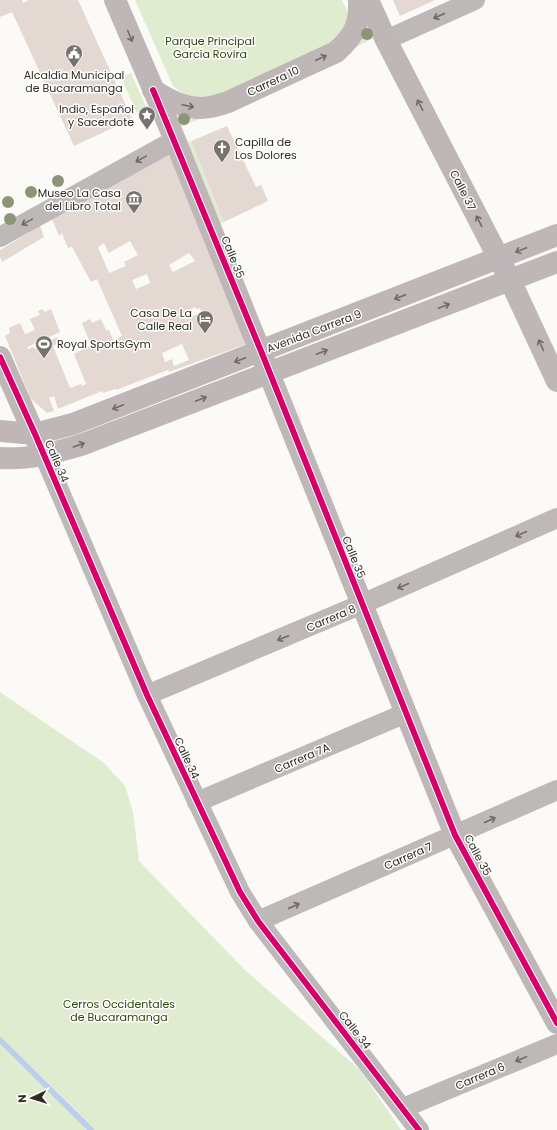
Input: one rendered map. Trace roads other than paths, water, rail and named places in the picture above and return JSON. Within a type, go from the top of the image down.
[{"type":"street","name":"Calle 35","points":[[115,0],[175,140],[261,351],[455,835],[557,1023]]},
{"type":"street","name":"Carrera 10","points":[[153,90],[166,98],[187,106],[211,107],[228,102],[336,52],[349,40],[355,30],[358,19],[359,0]]},
{"type":"street","name":"Calle 37","points":[[368,0],[386,40],[510,280],[557,381]]},
{"type":"street","points":[[386,40],[475,0]]},
{"type":"street","points":[[0,237],[175,140]]},
{"type":"street","name":"Avenida Carrera 9","points":[[0,431],[35,434],[73,424],[499,259],[557,235]]},
{"type":"street","name":"Avenida Carrera 9","points":[[0,458],[18,458],[44,455],[81,444],[557,262]]},
{"type":"street","name":"Calle 34","points":[[0,357],[35,434],[147,695],[240,892],[258,921],[419,1130]]},
{"type":"street","name":"Carrera 8","points":[[147,695],[362,604],[557,518]]},
{"type":"street","name":"Carrera 7A","points":[[197,802],[406,713]]},
{"type":"street","name":"Carrera 7","points":[[258,921],[557,790]]},
{"type":"street","name":"Carrera 6","points":[[403,1108],[557,1044]]},
{"type":"waterway","points":[[0,1040],[91,1130]]},
{"type":"place","name":"Alcaldía Municipal de Bucaramanga","points":[[74,68]]},
{"type":"place","name":"Indio, Español y Sacerdote","points":[[147,130]]},
{"type":"place","name":"Capilla de Los Dolores","points":[[222,163]]},
{"type":"place","name":"Museo La Casa del Libro Total","points":[[134,214]]},
{"type":"place","name":"Casa De La Calle Real","points":[[205,334]]},
{"type":"place","name":"Royal SportsGym","points":[[44,359]]},
{"type":"park label","name":"Parque Principal García Rovira","points":[[210,47]]},
{"type":"park label","name":"Cerros Occidentales de Bucaramanga","points":[[119,1010]]}]
